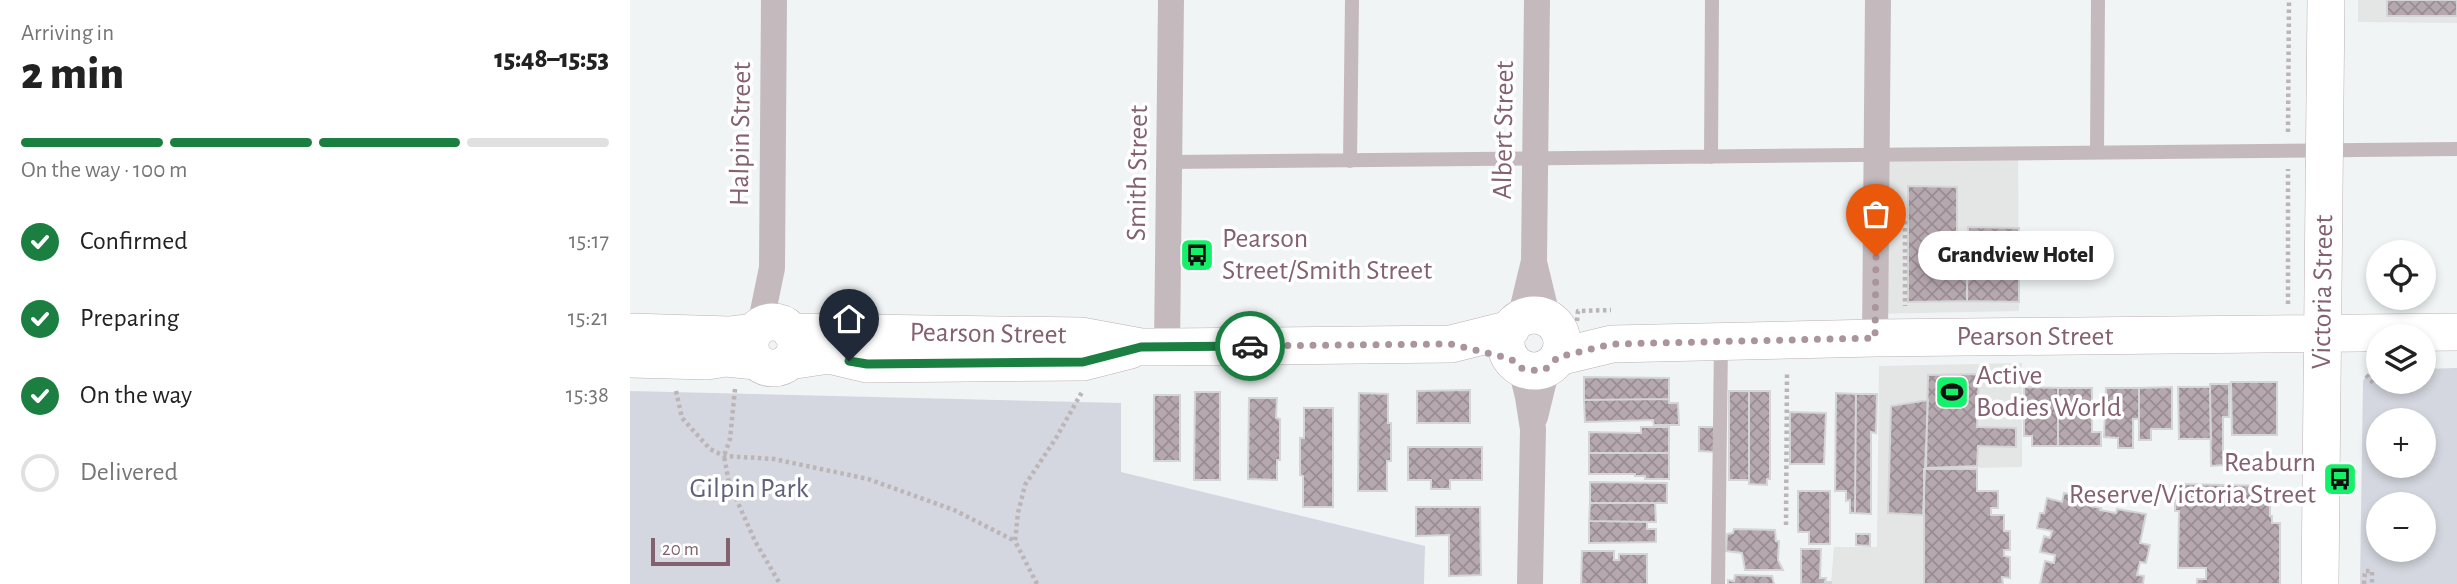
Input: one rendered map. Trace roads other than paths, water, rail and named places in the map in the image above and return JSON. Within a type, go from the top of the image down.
[{"type":"street","name":"Halpin Street","points":[[767,346],[772,268],[774,0]]},
{"type":"street","name":"Smith Street","points":[[1154,347],[1170,162],[1171,0]]},
{"type":"street","name":"Albert Street","points":[[1530,584],[1537,0]]},
{"type":"street","points":[[1875,338],[1878,0]]},
{"type":"street","name":"Victoria Street","points":[[2320,584],[2326,0]]},
{"type":"street","name":"Pearson Street","points":[[630,332],[729,335],[767,346]]},
{"type":"street","name":"Pearson Street","points":[[630,359],[707,361],[767,346],[1081,336],[1154,347],[1721,343],[1875,338],[2457,332]]},
{"type":"lane","points":[[1350,161],[1352,0]]},
{"type":"lane","points":[[1711,157],[1712,0]]},
{"type":"lane","points":[[2097,152],[2098,0]]},
{"type":"lane","points":[[1170,162],[2457,149]]},
{"type":"lane","points":[[1718,584],[1721,343]]},
{"type":"place","name":"Pearson Street/Smith Street","points":[[1197,255]]},
{"type":"place","name":"Grandview Hotel","points":[[1876,256]]},
{"type":"place","name":"Active Bodies World","points":[[1952,392]]},
{"type":"place","name":"Reaburn Reserve/Victoria Street","points":[[2340,479]]},
{"type":"park label","name":"Gilpin Park","points":[[749,489]]}]
